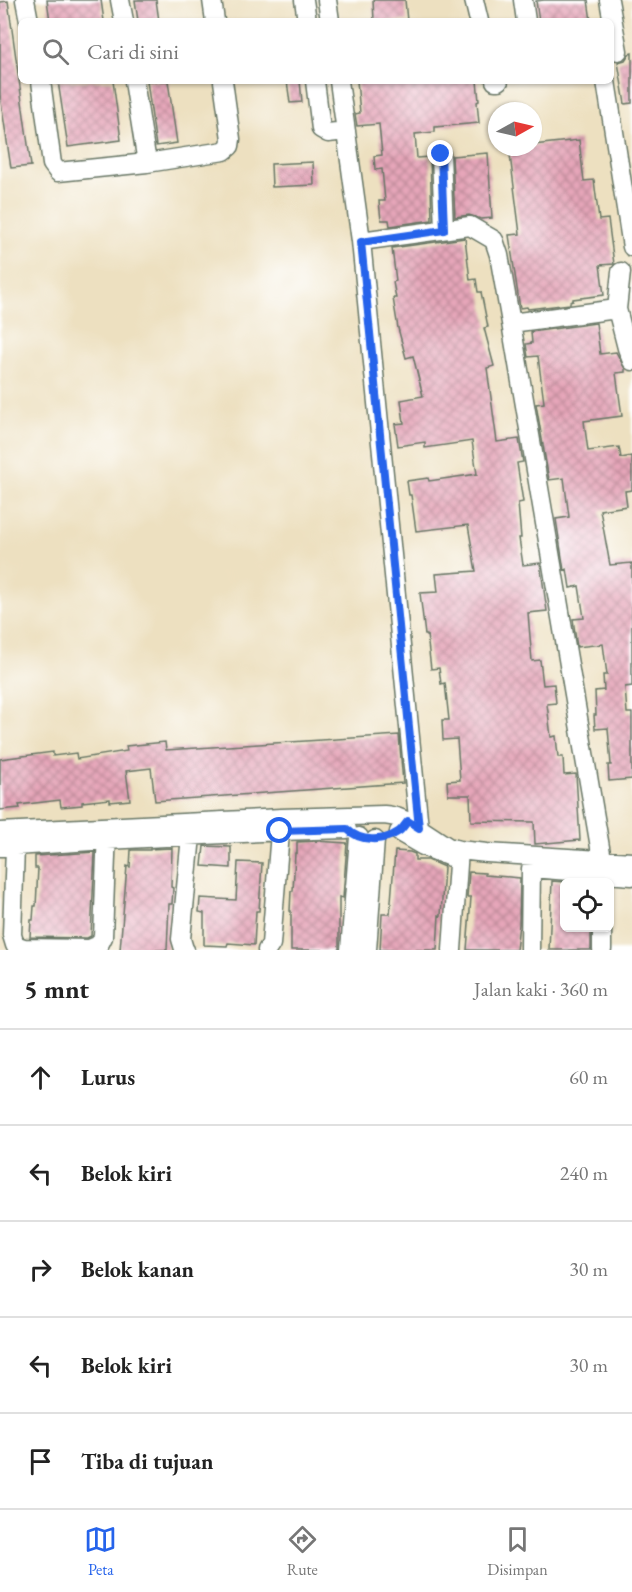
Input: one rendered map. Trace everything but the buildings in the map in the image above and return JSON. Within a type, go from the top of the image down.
[{"type":"street","points":[[25,0],[28,18]]},
{"type":"street","points":[[120,0],[123,18]]},
{"type":"street","points":[[212,0],[215,18]]},
{"type":"street","points":[[304,0],[307,18]]},
{"type":"street","points":[[327,0],[330,18]]},
{"type":"street","points":[[474,0],[479,18]]},
{"type":"street","points":[[523,0],[526,18]]},
{"type":"street","points":[[609,0],[613,18]]},
{"type":"street","points":[[614,23],[620,51]]},
{"type":"street","points":[[41,84],[52,164],[58,171],[147,163],[224,151],[230,146],[231,139],[223,84]]},
{"type":"street","points":[[134,84],[147,163]]},
{"type":"street","points":[[315,84],[321,129],[328,133],[346,131]]},
{"type":"street","points":[[339,84],[361,242],[409,827]]},
{"type":"street","points":[[606,84],[632,247]]},
{"type":"street","points":[[441,154],[444,230]]},
{"type":"street","points":[[361,242],[470,226],[494,240],[499,255],[511,323],[602,871]]},
{"type":"street","points":[[621,272],[617,309],[632,361]]},
{"type":"street","points":[[511,323],[617,309]]},
{"type":"street","points":[[356,831],[396,816],[409,827],[459,855],[531,868],[602,871],[632,862]]},
{"type":"street","points":[[107,833],[103,937],[99,945],[89,949],[24,948],[15,945],[12,935],[8,847],[107,833],[281,824],[356,831],[409,827]]},
{"type":"street","points":[[0,832],[190,836],[281,824]]},
{"type":"street","points":[[267,950],[271,944],[281,824]]},
{"type":"street","points":[[350,950],[356,831]]},
{"type":"street","points":[[356,831],[367,950]]},
{"type":"street","points":[[185,950],[181,939],[190,836]]},
{"type":"street","points":[[459,855],[487,853],[632,876]]},
{"type":"street","points":[[452,950],[459,855]]},
{"type":"street","points":[[530,950],[531,868]]},
{"type":"street","points":[[602,932],[602,950]]},
{"type":"route","points":[[280,831],[347,829],[359,837],[375,840],[399,832],[408,821],[419,828],[361,242],[444,230],[441,154]]}]
